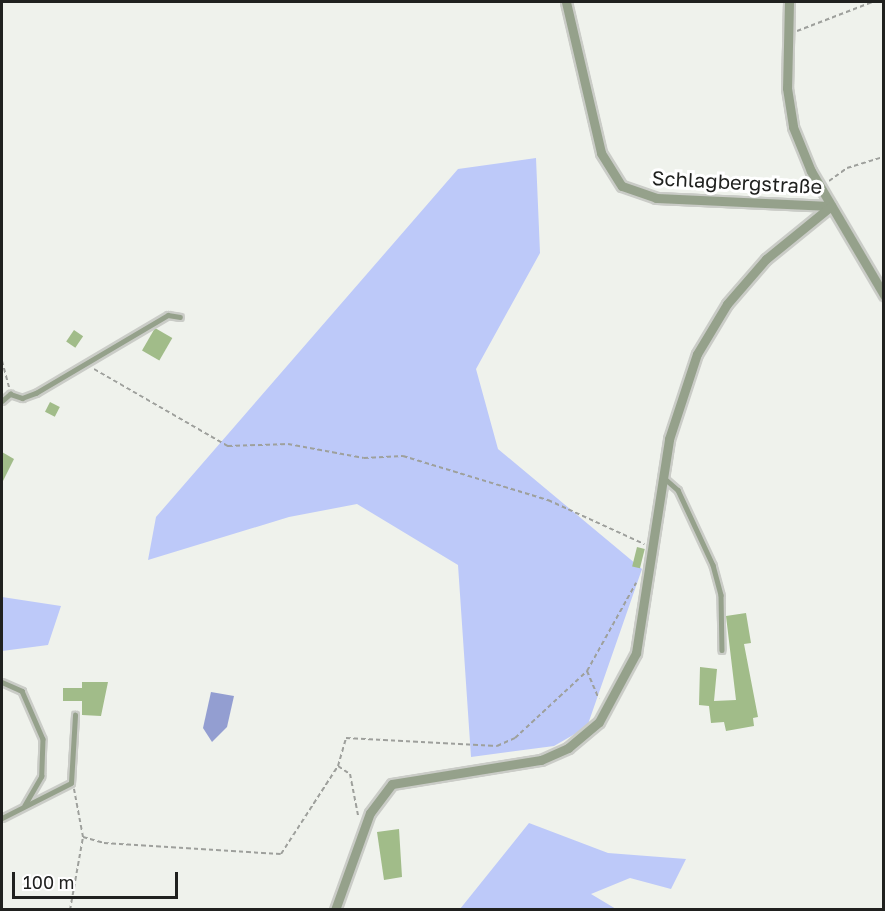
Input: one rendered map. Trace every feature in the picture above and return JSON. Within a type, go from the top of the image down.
[{"type":"street","name":"Schlagbergstraße","points":[[566,2],[601,153],[622,186],[656,198],[831,206]]},
{"type":"street","name":"Schlagbergstraße","points":[[789,2],[788,34],[793,128],[831,206],[884,295]]},
{"type":"street","name":"Schlagbergstraße","points":[[335,909],[364,828],[392,783],[541,760],[580,740],[605,713],[636,653],[663,477],[681,396],[706,336],[766,259],[831,206]]},
{"type":"lane","points":[[2,401],[9,394],[22,398],[87,364],[168,315],[180,317]]},
{"type":"lane","points":[[663,477],[678,490],[713,565],[721,595],[722,650]]},
{"type":"lane","points":[[2,682],[22,691],[43,739],[42,776],[25,806]]},
{"type":"lane","points":[[2,818],[71,783],[75,716]]},
{"type":"path","points":[[788,34],[872,2]]},
{"type":"path","points":[[821,187],[847,168],[884,157]]},
{"type":"path","points":[[2,361],[9,394]]},
{"type":"path","points":[[87,364],[228,446],[288,444],[364,458],[403,456],[548,500],[635,539],[653,553]]},
{"type":"path","points":[[83,837],[104,843],[281,854],[338,766],[346,738],[497,746],[515,738],[587,671],[642,573]]},
{"type":"path","points":[[587,671],[605,713]]},
{"type":"path","points":[[338,766],[350,774],[364,828]]},
{"type":"path","points":[[70,909],[83,837],[81,806],[71,783]]},
{"type":"shaded area","points":[[536,158],[540,253],[476,369],[498,449],[642,569],[587,727],[554,746],[471,757],[458,565],[357,504],[289,517],[148,560],[156,517],[458,169]]},
{"type":"shaded area","points":[[2,597],[61,606],[48,645],[2,651]]},
{"type":"shaded area","points":[[211,692],[234,696],[227,727],[212,742],[203,728]]},
{"type":"shaded area","points":[[529,823],[608,853],[686,859],[671,889],[630,878],[591,894],[616,909],[460,909]]},
{"type":"building","points":[[155,328],[172,338],[159,361],[142,351]]},
{"type":"building","points":[[74,330],[83,336],[75,348],[66,342]]},
{"type":"building","points":[[50,402],[60,407],[55,417],[45,412]]},
{"type":"building","points":[[2,452],[14,459],[2,483]]},
{"type":"building","points":[[637,547],[645,549],[640,568],[632,566]]},
{"type":"building","points":[[746,613],[751,643],[744,644],[758,717],[753,718],[754,726],[726,731],[724,722],[711,723],[709,706],[699,705],[700,667],[717,669],[714,701],[736,700],[726,616]]},
{"type":"building","points":[[82,682],[108,682],[101,716],[82,715],[82,701],[63,701],[63,688],[82,688]]},
{"type":"building","points":[[399,829],[402,877],[384,880],[377,832]]}]
